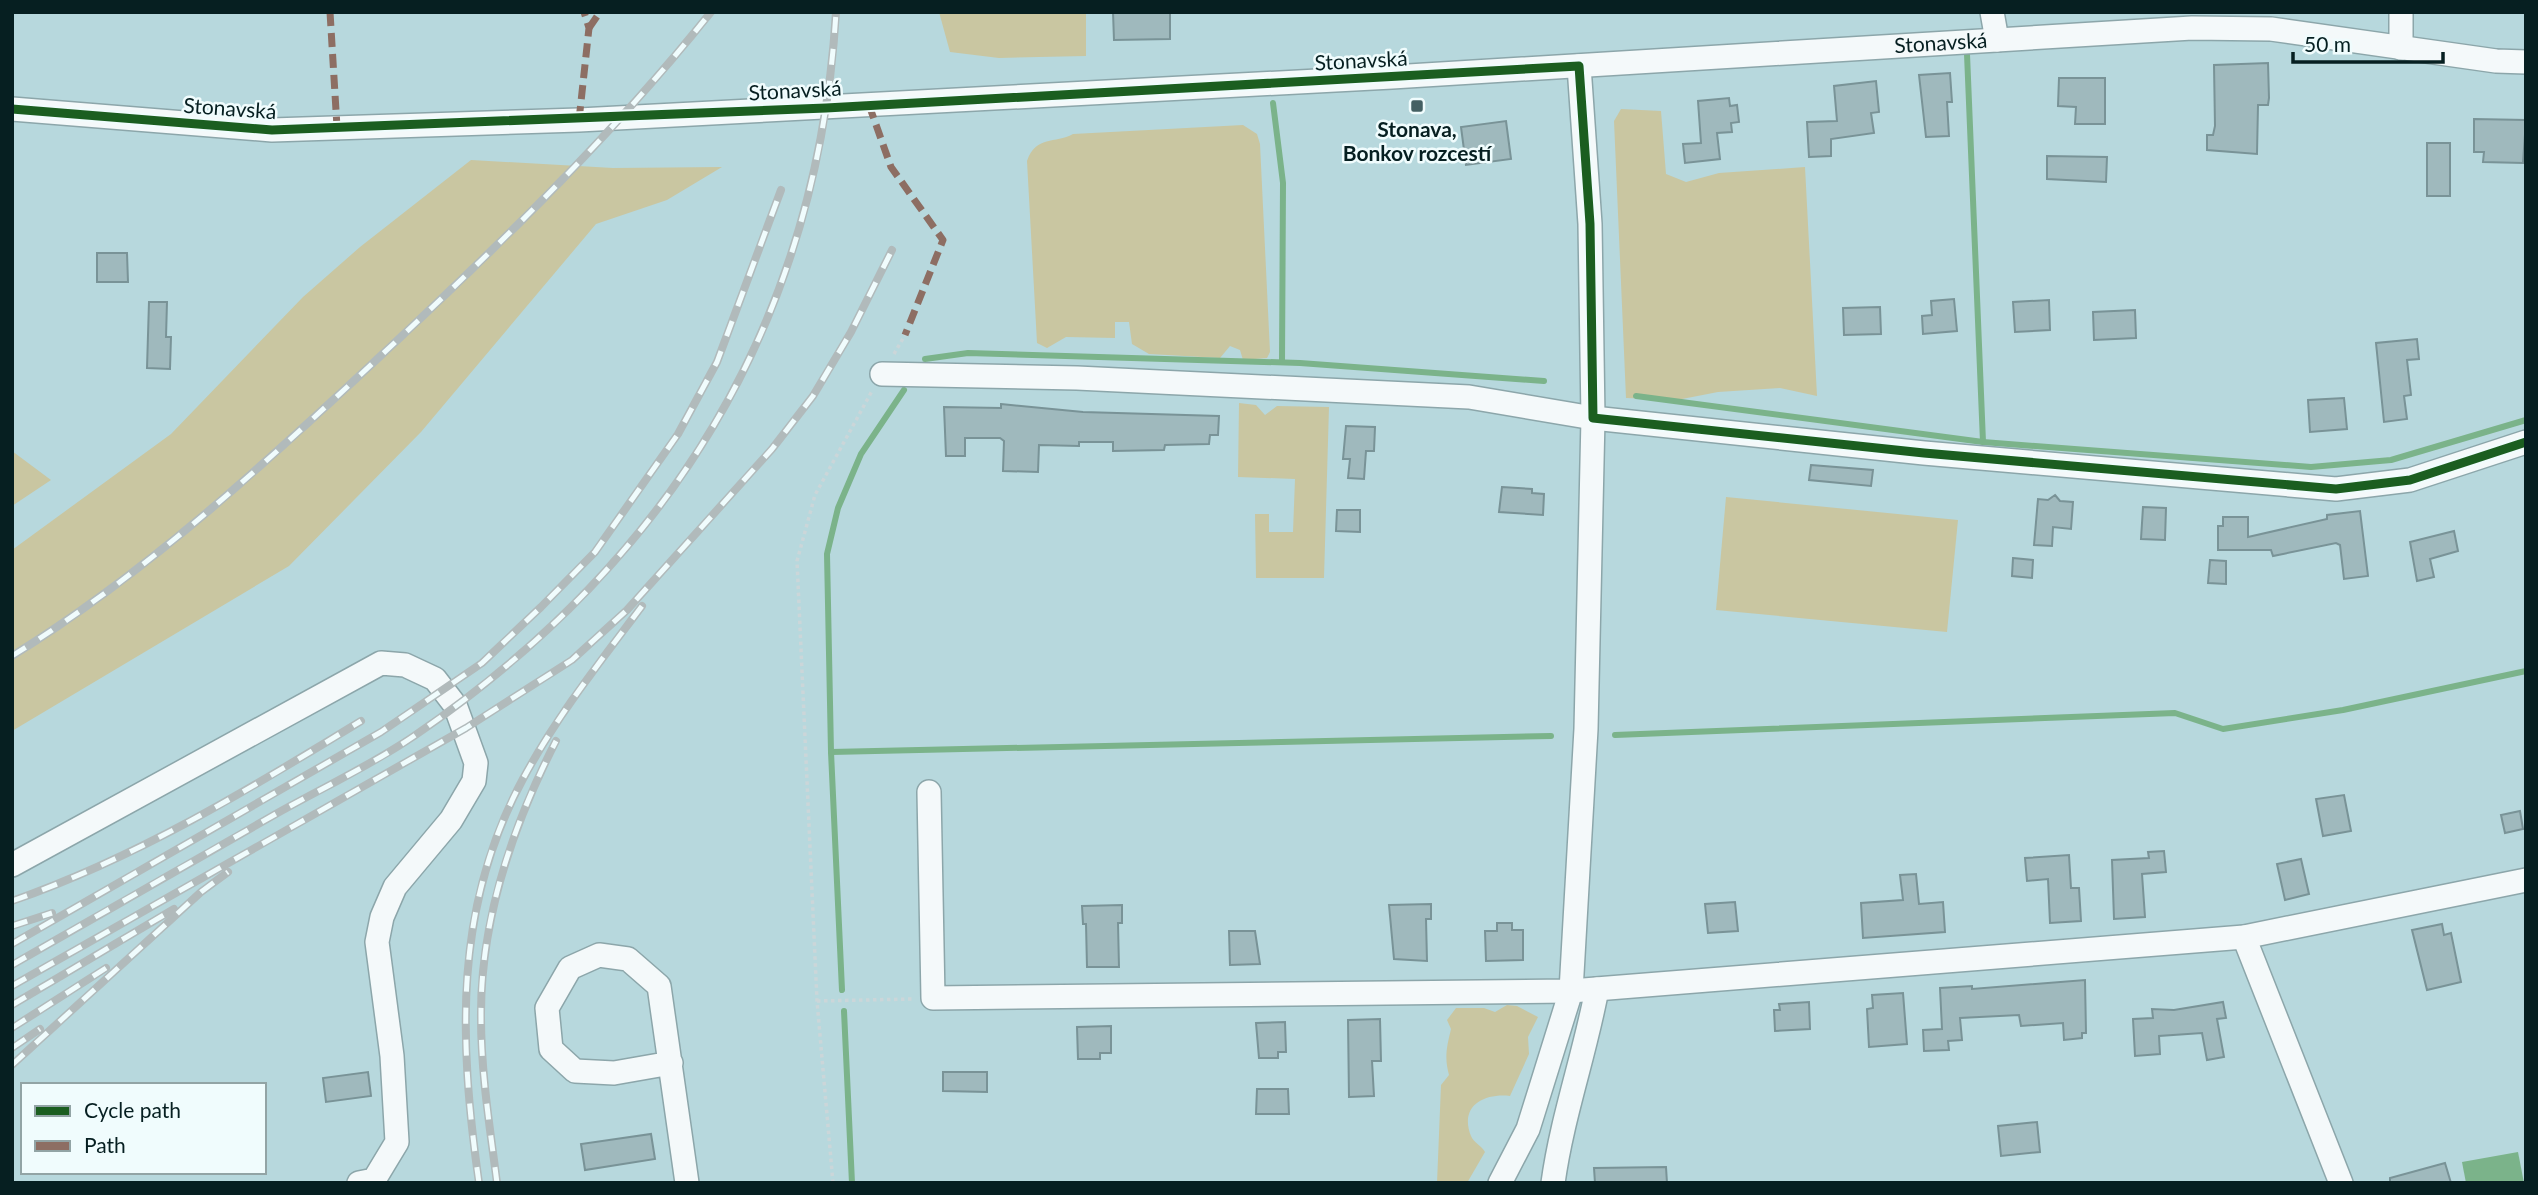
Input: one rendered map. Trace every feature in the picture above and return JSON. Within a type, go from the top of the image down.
[{"type":"street","points":[[1992,12],[1997,40]]},
{"type":"street","points":[[2400,48],[2401,12]]},
{"type":"street","name":"Stonavská","points":[[12,109],[272,130],[827,108],[1997,40],[2271,20],[2400,48],[2526,62]]},
{"type":"street","points":[[1500,1183],[1528,1129],[1571,991],[1586,729],[1593,418],[1590,224],[1579,65]]},
{"type":"street","points":[[882,374],[1077,378],[1469,397],[1593,418],[1924,453],[2336,489],[2410,480],[2526,442]]},
{"type":"street","points":[[12,865],[381,663],[405,665],[435,679],[455,705],[466,728],[476,763],[474,781],[451,820],[395,887],[382,917],[377,942],[392,1056],[397,1142],[374,1180],[359,1183]]},
{"type":"street","points":[[929,792],[933,998],[1571,991],[2244,937],[2526,880]]},
{"type":"street","points":[[2244,937],[2341,1183]]},
{"type":"street","points":[[671,1063],[614,1073],[575,1071],[551,1049],[547,1008],[570,968],[599,955],[628,959],[659,986],[671,1063],[687,1183]]},
{"type":"street","points":[[1553,1183],[1559,1138],[1588,1038],[1597,989]]},
{"type":"path","points":[[833,1183],[817,1001],[797,561],[815,495],[905,335]]},
{"type":"path","points":[[817,1001],[933,998]]},
{"type":"shaded area","points":[[939,12],[1086,12],[1086,56],[999,58],[950,52]]},
{"type":"shaded area","points":[[1621,109],[1661,111],[1666,174],[1686,182],[1719,173],[1805,167],[1817,396],[1780,388],[1718,392],[1677,400],[1626,398],[1614,121]]},
{"type":"shaded area","points":[[1243,125],[1257,134],[1260,144],[1270,352],[1267,358],[1243,360],[1240,350],[1230,346],[1220,358],[1149,354],[1132,344],[1129,322],[1115,322],[1115,338],[1066,337],[1047,348],[1037,343],[1027,161],[1035,147],[1073,134]]},
{"type":"shaded area","points":[[471,160],[613,168],[722,167],[667,200],[596,224],[421,432],[289,566],[12,731],[12,550],[171,434],[303,297],[360,247]]},
{"type":"shaded area","points":[[1239,403],[1256,405],[1265,415],[1277,406],[1329,407],[1324,578],[1256,578],[1255,514],[1269,514],[1269,532],[1293,532],[1295,479],[1238,477]]},
{"type":"shaded area","points":[[12,451],[51,480],[12,506]]},
{"type":"shaded area","points":[[1726,497],[1958,520],[1947,632],[1716,610]]},
{"type":"shaded area","points":[[1507,1005],[1517,1006],[1538,1017],[1528,1037],[1529,1054],[1510,1096],[1483,1099],[1471,1109],[1468,1126],[1471,1136],[1485,1152],[1467,1183],[1437,1183],[1441,1085],[1449,1075],[1446,1057],[1451,1029],[1447,1020],[1456,1008],[1484,1008],[1495,1012]]},
{"type":"shaded area","points":[[2518,1152],[2524,1183],[2466,1183],[2462,1162]]},
{"type":"building","points":[[1113,12],[1170,12],[1170,39],[1114,40]]},
{"type":"building","points":[[2268,63],[2269,98],[2268,105],[2258,105],[2257,154],[2207,150],[2207,135],[2213,135],[2215,126],[2214,65]]},
{"type":"building","points":[[1950,73],[1952,102],[1947,102],[1949,136],[1926,137],[1919,75]]},
{"type":"building","points":[[2059,78],[2105,78],[2105,124],[2075,124],[2076,107],[2058,106]]},
{"type":"building","points":[[1876,81],[1879,112],[1871,113],[1874,133],[1831,139],[1831,156],[1809,157],[1807,122],[1837,121],[1834,86]]},
{"type":"building","points":[[1729,98],[1730,106],[1737,105],[1739,122],[1731,123],[1732,132],[1717,133],[1720,159],[1685,163],[1683,144],[1701,143],[1698,101]]},
{"type":"building","points":[[2474,119],[2526,120],[2523,163],[2483,162],[2484,152],[2474,152]]},
{"type":"building","points":[[1506,121],[1511,159],[1466,165],[1461,127]]},
{"type":"building","points":[[2427,143],[2450,143],[2450,196],[2427,196]]},
{"type":"building","points":[[2047,156],[2107,157],[2106,182],[2047,179]]},
{"type":"building","points":[[97,253],[127,253],[128,282],[97,282]]},
{"type":"building","points":[[1954,299],[1957,331],[1923,334],[1922,316],[1932,315],[1931,301]]},
{"type":"building","points":[[2049,300],[2050,330],[2015,332],[2013,302]]},
{"type":"building","points":[[149,302],[167,302],[166,337],[171,337],[170,369],[147,368]]},
{"type":"building","points":[[1880,307],[1881,334],[1844,335],[1843,308]]},
{"type":"building","points":[[2135,310],[2136,338],[2094,340],[2093,312]]},
{"type":"building","points":[[2417,339],[2419,359],[2407,360],[2411,395],[2404,396],[2407,419],[2384,422],[2376,343]]},
{"type":"building","points":[[2344,398],[2347,429],[2310,432],[2308,400]]},
{"type":"building","points":[[1001,404],[1083,412],[1219,416],[1218,435],[1210,435],[1209,444],[1165,445],[1164,450],[1113,451],[1113,442],[1079,442],[1079,446],[1039,445],[1038,472],[1003,471],[1004,441],[1000,438],[965,438],[965,456],[946,456],[944,407],[1001,408]]},
{"type":"building","points":[[1346,426],[1375,427],[1374,451],[1366,451],[1364,479],[1348,478],[1350,459],[1343,459]]},
{"type":"building","points":[[1811,465],[1873,470],[1871,486],[1809,480]]},
{"type":"building","points":[[1502,487],[1532,489],[1532,493],[1544,494],[1543,515],[1499,512]]},
{"type":"building","points":[[2055,495],[2060,501],[2073,502],[2071,529],[2053,527],[2052,546],[2034,545],[2038,499],[2048,500]]},
{"type":"building","points":[[2143,507],[2166,508],[2165,540],[2141,539]]},
{"type":"building","points":[[1337,510],[1360,510],[1360,532],[1336,531]]},
{"type":"building","points":[[2360,511],[2368,576],[2344,579],[2340,545],[2336,543],[2273,556],[2271,550],[2218,550],[2218,526],[2223,526],[2223,517],[2248,517],[2248,537],[2327,519],[2327,515]]},
{"type":"building","points":[[2454,531],[2458,551],[2430,559],[2434,577],[2417,581],[2410,542]]},
{"type":"building","points":[[2013,558],[2033,560],[2032,578],[2012,576]]},
{"type":"building","points":[[2210,560],[2226,561],[2226,584],[2208,583]]},
{"type":"building","points":[[2344,795],[2351,831],[2323,836],[2316,799]]},
{"type":"building","points":[[2520,811],[2523,829],[2505,833],[2501,815]]},
{"type":"building","points":[[2164,851],[2166,872],[2142,874],[2145,917],[2114,919],[2112,860],[2149,858],[2148,852]]},
{"type":"building","points":[[2069,855],[2071,888],[2079,888],[2081,921],[2050,923],[2048,879],[2027,881],[2025,858]]},
{"type":"building","points":[[2301,859],[2309,894],[2285,900],[2277,864]]},
{"type":"building","points":[[1916,874],[1919,904],[1943,902],[1945,932],[1863,938],[1861,903],[1903,900],[1900,875]]},
{"type":"building","points":[[1735,902],[1738,931],[1708,933],[1705,904]]},
{"type":"building","points":[[1431,904],[1431,919],[1426,919],[1427,961],[1394,959],[1389,905]]},
{"type":"building","points":[[1122,905],[1122,923],[1118,923],[1119,967],[1087,967],[1086,924],[1083,924],[1082,906]]},
{"type":"building","points":[[1497,923],[1512,923],[1512,930],[1523,930],[1523,960],[1486,961],[1485,931],[1497,931]]},
{"type":"building","points":[[2442,924],[2444,935],[2451,933],[2461,982],[2427,990],[2412,930]]},
{"type":"building","points":[[1229,931],[1255,931],[1260,964],[1230,965]]},
{"type":"building","points":[[2085,980],[2086,1033],[2082,1033],[2082,1038],[2064,1040],[2063,1023],[2021,1026],[2019,1015],[1960,1018],[1962,1040],[1948,1041],[1949,1050],[1924,1051],[1923,1030],[1942,1029],[1940,988],[1972,986],[1972,989]]},
{"type":"building","points":[[1903,993],[1907,1044],[1869,1047],[1867,1009],[1873,1008],[1872,995]]},
{"type":"building","points":[[1809,1002],[1810,1029],[1775,1031],[1774,1010],[1780,1010],[1779,1004]]},
{"type":"building","points":[[2223,1002],[2226,1018],[2217,1019],[2224,1057],[2207,1060],[2202,1033],[2159,1036],[2160,1054],[2135,1056],[2133,1019],[2153,1018],[2152,1009],[2174,1010]]},
{"type":"building","points":[[1380,1019],[1381,1061],[1372,1061],[1374,1096],[1349,1097],[1348,1020]]},
{"type":"building","points":[[1285,1022],[1286,1052],[1278,1052],[1278,1058],[1259,1058],[1256,1023]]},
{"type":"building","points":[[1111,1026],[1111,1053],[1100,1053],[1100,1059],[1078,1059],[1077,1027]]},
{"type":"building","points":[[368,1072],[371,1096],[326,1102],[323,1078]]},
{"type":"building","points":[[943,1072],[987,1072],[987,1092],[943,1091]]},
{"type":"building","points":[[1257,1089],[1288,1089],[1289,1114],[1256,1114]]},
{"type":"building","points":[[2037,1122],[2040,1152],[2001,1156],[1998,1126]]},
{"type":"building","points":[[651,1134],[655,1159],[585,1170],[581,1144]]},
{"type":"building","points":[[2445,1163],[2451,1183],[2390,1183],[2390,1178]]},
{"type":"building","points":[[1666,1167],[1667,1183],[1595,1183],[1594,1168]]},
{"type":"waterway","points":[[1967,54],[1983,442]]},
{"type":"waterway","points":[[1273,103],[1283,183],[1282,362]]},
{"type":"waterway","points":[[925,359],[968,353],[1300,363],[1544,381]]},
{"type":"waterway","points":[[842,990],[831,752],[827,554],[838,508],[861,454],[904,390]]},
{"type":"waterway","points":[[1636,396],[1983,442],[2311,467],[2391,460],[2526,420]]},
{"type":"waterway","points":[[1615,735],[2175,713],[2223,729],[2343,710],[2526,671]]},
{"type":"waterway","points":[[831,752],[1551,736]]},
{"type":"waterway","points":[[844,1011],[852,1183]]},
{"type":"railway","points":[[12,656],[61,624],[155,555],[330,403],[548,194],[631,106],[711,12]]},
{"type":"railway","points":[[12,965],[414,736],[505,667],[585,593],[655,513],[714,426],[761,332],[798,233],[823,126],[836,12]]},
{"type":"railway","points":[[12,944],[381,732],[482,663],[541,607],[595,552],[678,434],[717,362],[781,190]]},
{"type":"railway","points":[[12,986],[466,728],[572,660],[627,610],[772,449],[813,396],[851,332],[892,250]]},
{"type":"railway","points":[[479,1183],[472,1130],[466,1026],[467,976],[473,925],[484,875],[501,826],[537,754],[550,732],[642,606]]},
{"type":"railway","points":[[12,901],[58,884],[148,843],[277,772],[361,721]]},
{"type":"railway","points":[[497,1183],[481,1039],[486,945],[502,875],[513,841],[556,741]]},
{"type":"railway","points":[[12,1065],[201,892],[228,872]]},
{"type":"railway","points":[[12,1005],[174,909]]},
{"type":"railway","points":[[12,926],[52,913]]},
{"type":"railway","points":[[12,1028],[106,968]]},
{"type":"railway","points":[[12,1048],[40,1029]]},
{"type":"marked path","points":[[330,12],[337,127]]},
{"type":"marked path","points":[[579,120],[589,28],[584,12]]},
{"type":"marked path","points":[[589,28],[600,12]]},
{"type":"marked path","points":[[869,105],[891,167],[943,240],[905,335]]},
{"type":"cycle path","points":[[12,109],[272,130],[826,108],[1579,66],[1590,224],[1593,418],[1924,453],[2336,489],[2410,480],[2526,442]]},
{"type":"place","name":"Stonava, Bonkov rozcestí","points":[[1417,106]]}]
